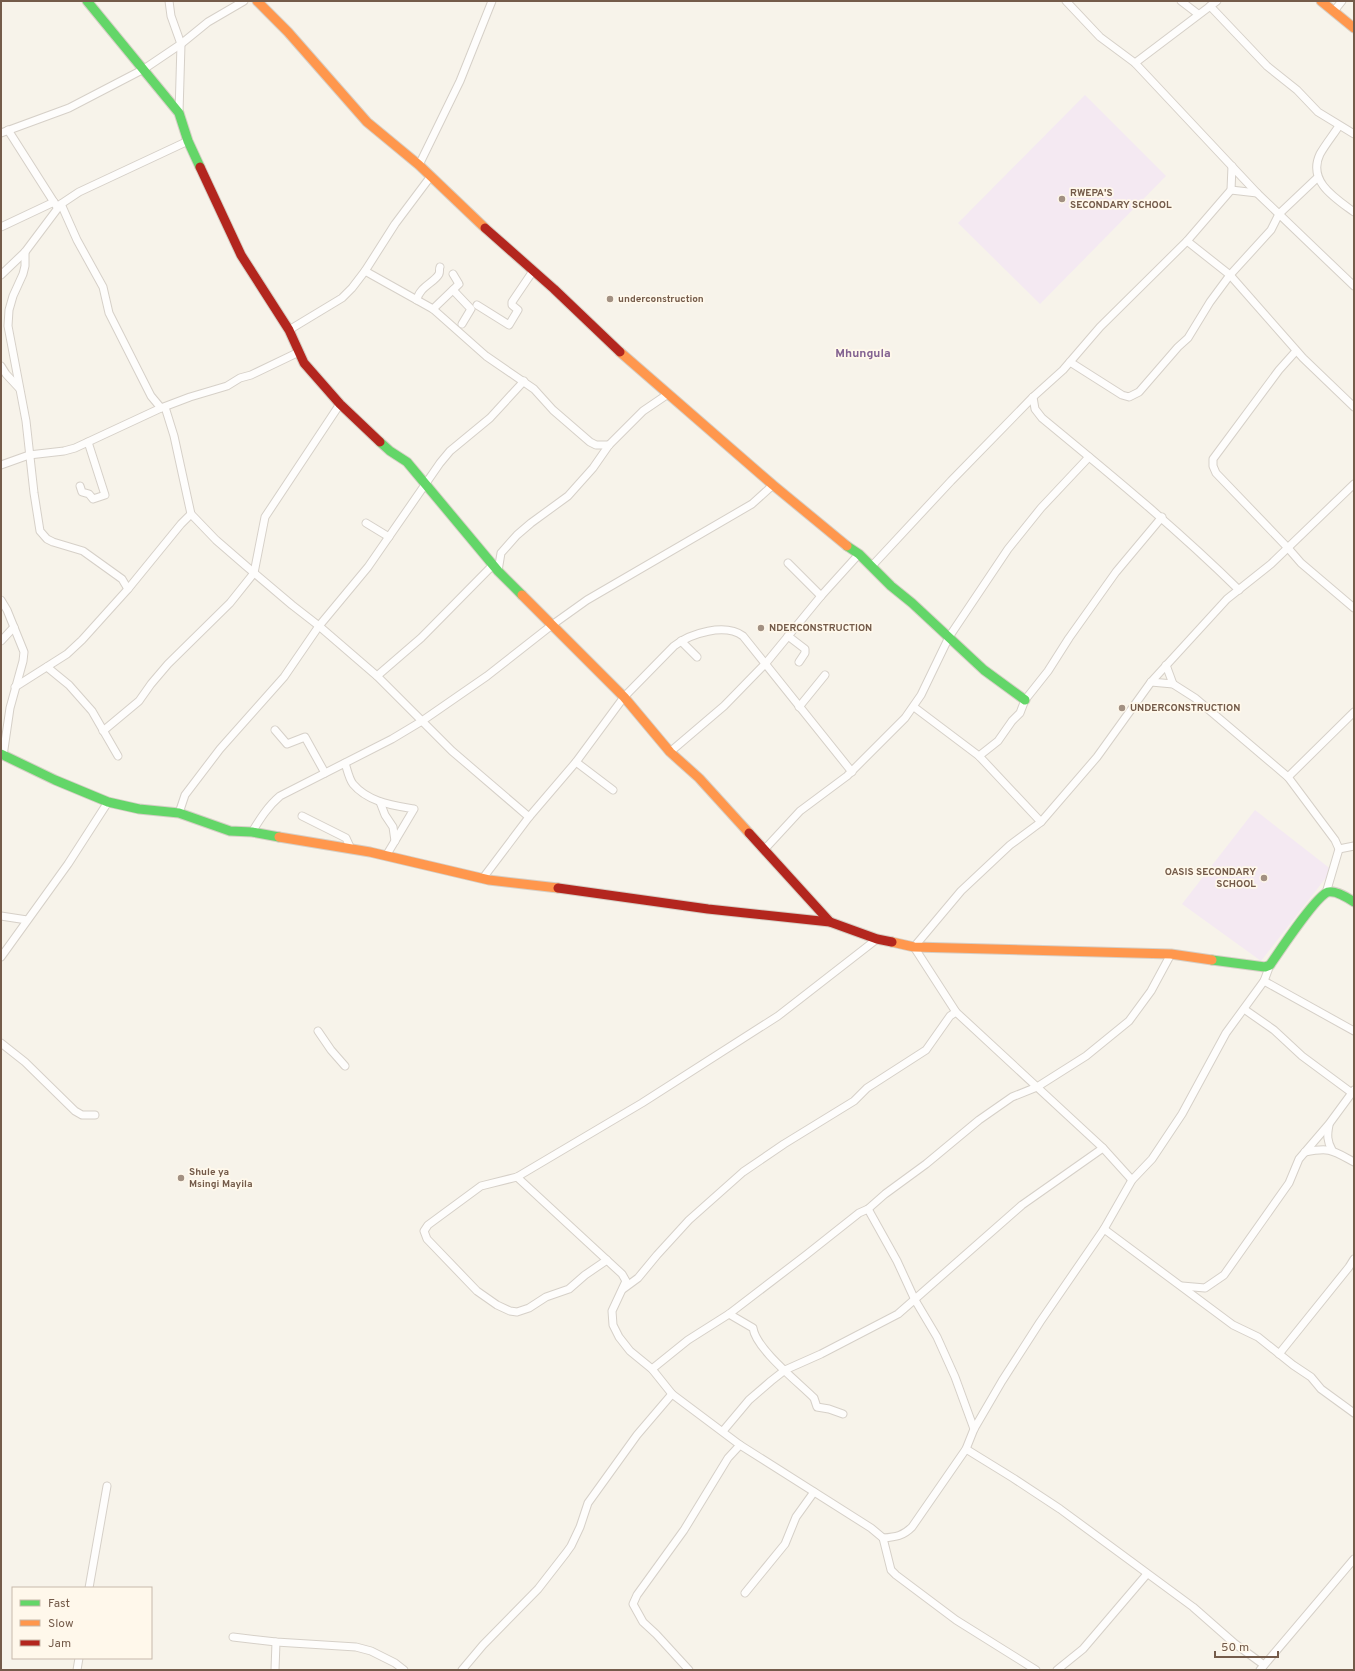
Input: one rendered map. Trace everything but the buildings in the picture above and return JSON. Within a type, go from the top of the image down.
[{"type":"street","points":[[87,1],[144,69],[178,113],[188,141],[241,255],[289,330],[304,363],[340,404],[390,451],[407,462],[495,568],[624,697],[670,752],[699,778],[830,922]]},
{"type":"street","points":[[169,1],[171,16],[181,44],[178,113]]},
{"type":"street","points":[[244,1],[208,22],[181,44],[144,69],[68,108],[4,131],[57,204],[103,287],[109,313],[151,396],[163,407],[174,436],[192,514],[216,540],[377,676],[452,751],[528,816]]},
{"type":"street","points":[[257,1],[288,32],[367,122],[419,165],[494,237],[533,271],[638,369],[773,486],[838,540],[858,554],[984,670],[1025,700]]},
{"type":"street","points":[[419,165],[460,81],[492,1]]},
{"type":"street","points":[[1066,1],[1100,37],[1135,63],[1258,193],[1354,286]]},
{"type":"street","points":[[1181,1],[1198,14]]},
{"type":"street","points":[[1135,63],[1217,1]]},
{"type":"street","points":[[1321,1],[1354,28]]},
{"type":"street","points":[[1334,11],[1342,1]]},
{"type":"street","points":[[1210,6],[1267,66],[1297,90],[1318,112],[1354,134]]},
{"type":"street","points":[[1339,126],[1320,155],[1317,166],[1317,178],[1327,189],[1354,212]]},
{"type":"street","points":[[1,227],[57,204],[79,192],[188,141]]},
{"type":"street","points":[[871,567],[929,504],[1070,362],[1100,327],[1187,241],[1231,190],[1232,166]]},
{"type":"street","points":[[289,330],[342,298],[365,271],[395,224],[431,176]]},
{"type":"street","points":[[1070,362],[1122,395],[1133,397],[1188,338],[1210,302],[1230,275],[1271,230],[1279,214],[1317,178]]},
{"type":"street","points":[[1231,190],[1258,193]]},
{"type":"street","points":[[1,275],[25,252],[57,204]]},
{"type":"street","points":[[1187,241],[1230,275],[1296,351],[1354,407]]},
{"type":"street","points":[[25,252],[25,266],[9,310],[8,326],[26,421],[38,521],[42,535],[53,542],[83,551],[122,579],[128,588]]},
{"type":"street","points":[[417,300],[418,296],[426,286],[438,275],[440,267]]},
{"type":"street","points":[[365,271],[433,309],[486,356],[539,394],[553,410],[590,442],[596,445],[608,445]]},
{"type":"street","points":[[477,305],[509,325],[518,310],[512,305],[512,302],[533,271]]},
{"type":"street","points":[[433,309],[459,284],[453,274]]},
{"type":"street","points":[[452,290],[471,309],[462,324]]},
{"type":"street","points":[[1296,351],[1279,370],[1213,459],[1213,466],[1216,473],[1288,548],[1300,563],[1354,608]]},
{"type":"street","points":[[1,465],[29,455],[64,452],[163,407],[227,386],[240,378],[251,375],[299,352]]},
{"type":"street","points":[[1,366],[19,388]]},
{"type":"street","points":[[179,813],[185,795],[220,749],[284,677],[319,626],[368,567],[424,484],[450,451],[490,418],[524,382]]},
{"type":"street","points":[[377,676],[421,638],[495,568],[506,547],[531,523],[568,496],[593,468],[608,445],[643,410],[668,394]]},
{"type":"street","points":[[1034,397],[1035,409],[1042,418],[1162,517],[1199,550],[1239,590]]},
{"type":"street","points":[[103,731],[139,701],[168,664],[230,603],[254,573],[265,517],[340,404]]},
{"type":"street","points":[[80,486],[82,492],[89,494],[93,499],[105,495],[88,442]]},
{"type":"street","points":[[764,850],[800,811],[852,772],[914,707],[949,637],[1008,549],[1041,508],[1089,457]]},
{"type":"street","points":[[914,947],[961,891],[1010,845],[1041,822],[1097,757],[1151,682],[1228,599],[1288,548],[1354,484]]},
{"type":"street","points":[[252,832],[263,814],[280,796],[392,739],[422,721],[487,676],[552,625],[587,600],[752,504],[773,486]]},
{"type":"street","points":[[15,688],[39,670],[47,667],[67,654],[82,640],[128,588],[181,524],[192,514]]},
{"type":"street","points":[[979,756],[1003,734],[1012,720],[1020,713],[1025,700],[1048,672],[1069,638],[1116,572],[1162,517]]},
{"type":"street","points":[[366,523],[389,537]]},
{"type":"street","points":[[670,752],[724,706],[766,663],[858,554]]},
{"type":"street","points":[[788,563],[821,596]]},
{"type":"street","points":[[1,600],[7,610],[24,652],[23,661],[10,708],[2,755],[55,780],[108,802],[139,809],[179,813],[220,829],[238,833],[252,832],[351,849],[483,878],[708,909],[830,922],[877,939],[914,947],[1171,954],[1262,967],[1270,965]]},
{"type":"street","points":[[1,641],[14,627]]},
{"type":"street","points":[[483,878],[528,816],[576,762],[624,697],[680,641],[699,633],[731,630],[743,636],[852,772]]},
{"type":"street","points":[[788,636],[805,649],[805,653],[799,662]]},
{"type":"street","points":[[680,641],[697,657]]},
{"type":"street","points":[[1166,665],[1173,684]]},
{"type":"street","points":[[47,667],[79,696],[92,711],[118,756]]},
{"type":"street","points":[[799,707],[825,675]]},
{"type":"street","points":[[883,1538],[897,1537],[905,1534],[912,1527],[966,1449],[974,1429],[1040,1322],[1104,1229],[1132,1180],[1152,1159],[1182,1114],[1226,1033],[1264,981],[1270,965],[1315,903],[1326,893],[1339,849],[1335,840],[1288,777],[1195,698],[1173,684],[1151,682]]},
{"type":"street","points":[[914,707],[979,756],[1041,822]]},
{"type":"street","points":[[1288,777],[1354,712]]},
{"type":"street","points":[[275,730],[287,744],[305,737],[325,773]]},
{"type":"street","points":[[576,762],[612,790]]},
{"type":"street","points":[[345,763],[352,783],[361,790],[380,802],[414,809],[386,856]]},
{"type":"street","points":[[1,957],[55,883],[108,802]]},
{"type":"street","points":[[380,802],[385,816],[393,827],[395,841]]},
{"type":"street","points":[[302,816],[327,827],[346,838],[351,849]]},
{"type":"street","points":[[1339,849],[1354,846]]},
{"type":"street","points":[[1326,893],[1333,892],[1354,902]]},
{"type":"street","points":[[1,916],[27,920]]},
{"type":"street","points":[[607,1260],[585,1275],[569,1289],[546,1297],[529,1308],[517,1312],[506,1310],[477,1291],[468,1283],[427,1239],[425,1235],[425,1228],[481,1186],[517,1177],[642,1103],[778,1016],[877,939]]},
{"type":"street","points":[[914,947],[956,1012],[1103,1148],[1132,1180]]},
{"type":"street","points":[[652,1369],[688,1340],[728,1314],[806,1256],[859,1213],[868,1210],[885,1194],[926,1164],[979,1120],[1012,1097],[1037,1087],[1086,1056],[1129,1021],[1151,991],[1171,954]]},
{"type":"street","points":[[1264,981],[1354,1030]]},
{"type":"street","points":[[1180,1286],[1205,1288],[1224,1275],[1289,1183],[1299,1159],[1329,1124],[1353,1091],[1302,1056],[1274,1030],[1244,1009]]},
{"type":"street","points":[[622,1289],[638,1278],[689,1220],[742,1172],[854,1101],[873,1084],[926,1050],[950,1016],[956,1012]]},
{"type":"street","points":[[318,1031],[331,1050],[345,1066]]},
{"type":"street","points":[[1,1043],[25,1062],[75,1111],[82,1115],[95,1115]]},
{"type":"street","points":[[1329,1124],[1327,1135],[1332,1150]]},
{"type":"street","points":[[723,1431],[749,1400],[785,1370],[821,1354],[898,1314],[1022,1205],[1103,1148]]},
{"type":"street","points":[[1305,1152],[1323,1148],[1332,1150],[1354,1162]]},
{"type":"street","points":[[517,1177],[624,1277],[626,1281],[612,1311],[613,1325],[619,1337],[630,1351],[652,1369],[672,1394],[740,1445],[853,1515],[883,1538],[891,1570],[896,1575],[956,1620],[1036,1670]]},
{"type":"street","points":[[868,1210],[915,1300],[938,1338],[955,1377],[974,1429]]},
{"type":"street","points":[[1104,1229],[1207,1307],[1233,1325],[1258,1337],[1279,1354],[1311,1376],[1321,1389],[1354,1413]]},
{"type":"street","points":[[1279,1354],[1354,1259]]},
{"type":"street","points":[[1205,1288],[1204,1298],[1207,1307]]},
{"type":"street","points":[[728,1314],[753,1328],[754,1335],[764,1349],[814,1398],[817,1407],[843,1414]]},
{"type":"street","points":[[462,1670],[483,1645],[538,1589],[566,1553],[580,1527],[588,1503],[637,1435],[672,1394]]},
{"type":"street","points":[[689,1670],[643,1622],[633,1604],[637,1595],[684,1530],[728,1458],[740,1445]]},
{"type":"street","points":[[966,1449],[1060,1509],[1193,1607],[1262,1668],[1354,1559]]},
{"type":"street","points":[[89,1587],[106,1486]]},
{"type":"street","points":[[745,1593],[785,1544],[796,1517],[814,1492]]},
{"type":"street","points":[[1057,1670],[1083,1649],[1147,1574]]},
{"type":"street","points":[[233,1637],[276,1642],[356,1647],[371,1650],[396,1663],[404,1670]]},
{"type":"street","points":[[275,1670],[276,1642]]},
{"type":"street","points":[[77,1670],[79,1659]]},
{"type":"shaded area","name":"RWEPA'S SECONDARY SCHOOL","points":[[1085,95],[1166,176],[1040,304],[958,223]]},
{"type":"shaded area","name":"OASIS SECONDARY SCHOOL","points":[[1255,810],[1332,870],[1261,961],[1182,904]]},
{"type":"traffic: fast","points":[[87,1],[179,113],[188,141],[200,167]]},
{"type":"traffic: fast","points":[[380,442],[390,451],[407,462],[498,571],[522,595]]},
{"type":"traffic: fast","points":[[847,546],[859,554],[891,586],[912,603],[984,670],[1025,700]]},
{"type":"traffic: fast","points":[[1,754],[55,780],[108,802],[139,809],[179,813],[230,831],[252,832],[279,837]]},
{"type":"traffic: fast","points":[[1212,960],[1265,967],[1270,965],[1298,925],[1322,896],[1328,892],[1335,892],[1354,902]]},
{"type":"traffic: slow","points":[[257,1],[288,32],[367,122],[419,165],[485,228]]},
{"type":"traffic: slow","points":[[1321,1],[1354,28]]},
{"type":"traffic: slow","points":[[620,352],[773,485],[847,546]]},
{"type":"traffic: slow","points":[[522,595],[624,697],[670,752],[699,778],[749,833]]},
{"type":"traffic: slow","points":[[279,837],[370,852],[489,880],[558,888]]},
{"type":"traffic: slow","points":[[892,942],[914,947],[1171,954],[1212,960]]},
{"type":"traffic: jam","points":[[200,167],[241,255],[289,330],[304,363],[340,404],[380,442]]},
{"type":"traffic: jam","points":[[485,228],[554,289],[620,352]]},
{"type":"traffic: jam","points":[[749,833],[830,922]]},
{"type":"traffic: jam","points":[[558,888],[708,909],[830,922],[877,939],[892,942]]},
{"type":"place","name":"RWEPA'S SECONDARY SCHOOL","points":[[1062,199]]},
{"type":"place","name":"underconstruction","points":[[610,299]]},
{"type":"place","name":"NDERCONSTRUCTION","points":[[761,628]]},
{"type":"place","name":"UNDERCONSTRUCTION","points":[[1122,708]]},
{"type":"place","name":"OASIS SECONDARY SCHOOL","points":[[1264,878]]},
{"type":"place","name":"Shule ya Msingi Mayila","points":[[181,1178]]},
{"type":"district","name":"Mhungula","points":[[863,354]]}]
